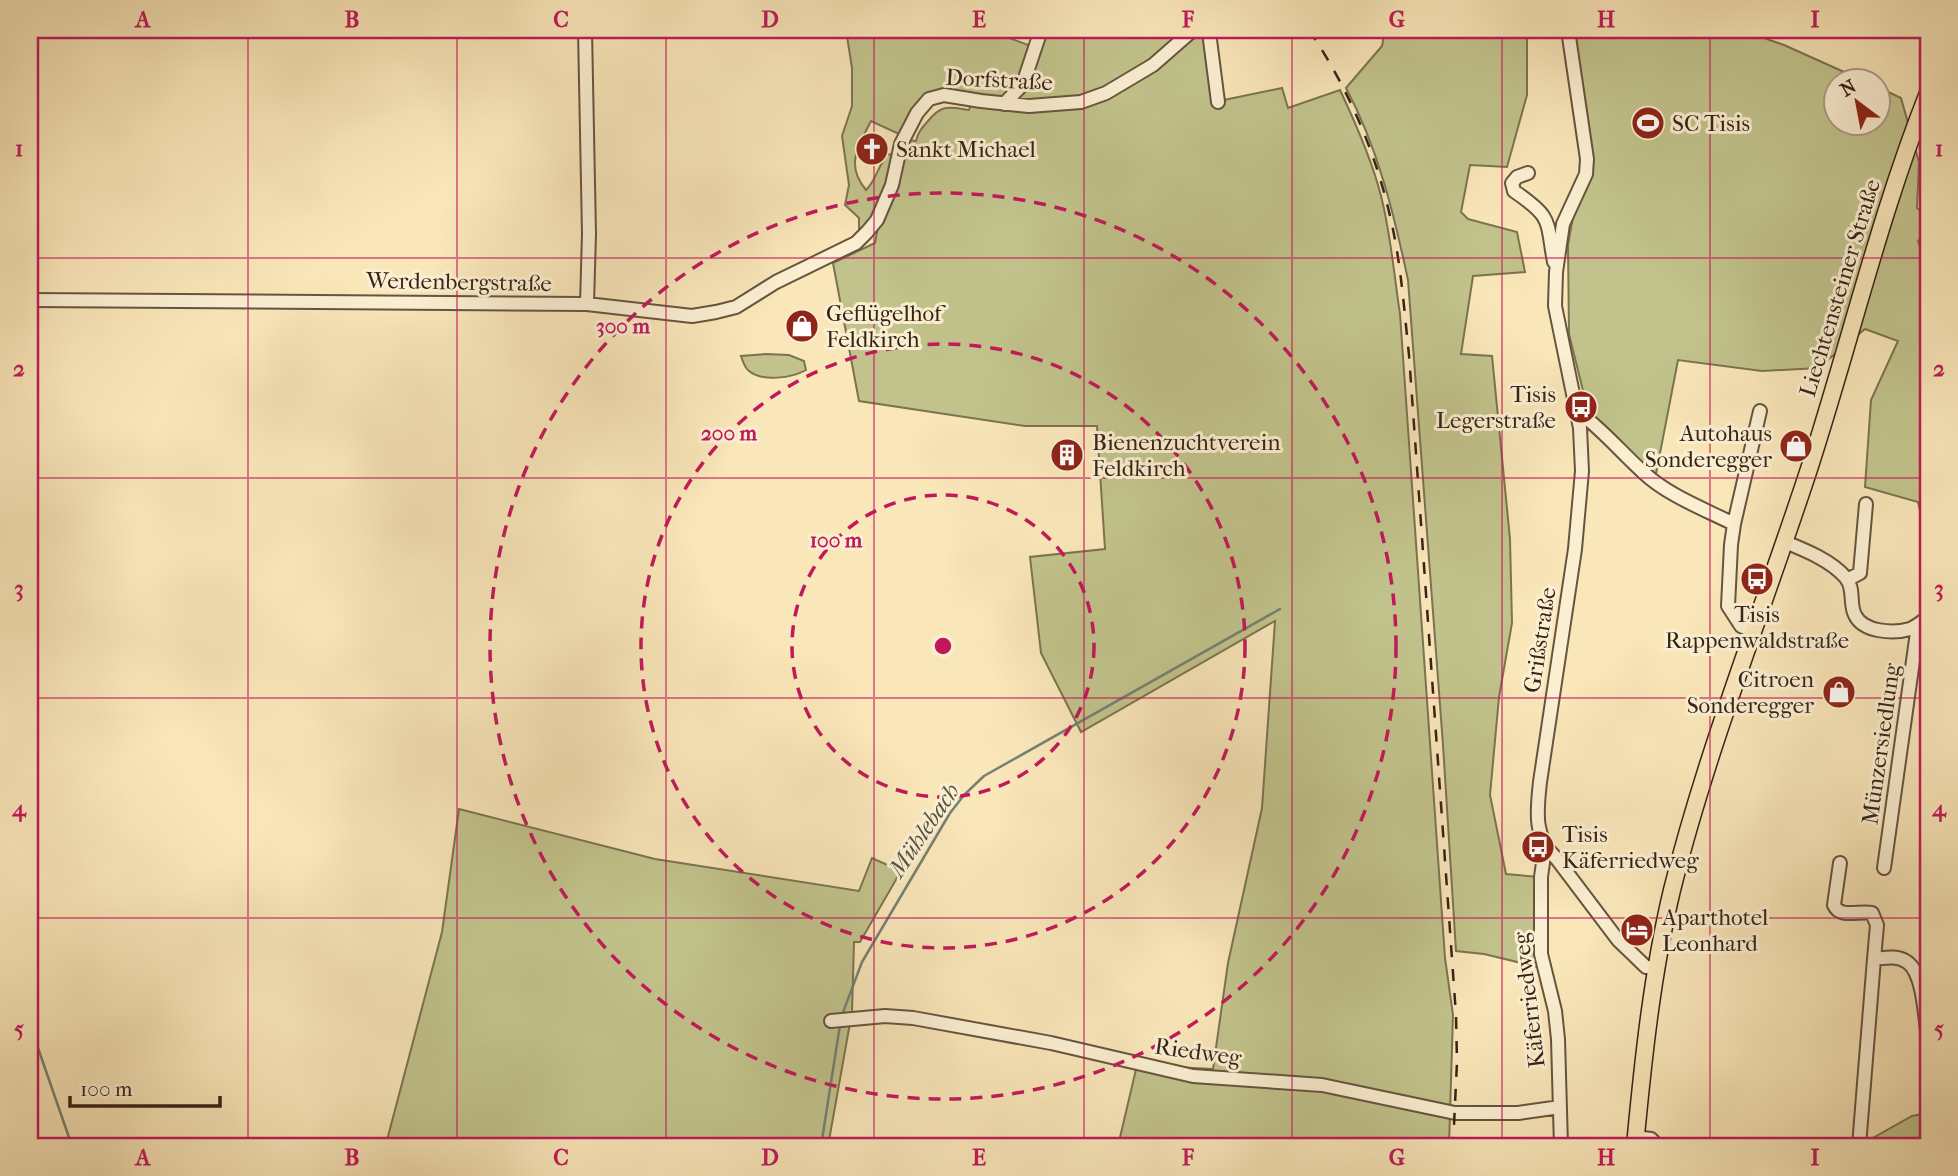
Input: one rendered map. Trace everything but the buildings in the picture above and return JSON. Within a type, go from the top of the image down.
[{"type":"main road","name":"Liechtensteiner Straße","points":[[1636,1142],[1657,968],[1670,900],[1689,828],[1836,383],[1888,208],[1928,93]]},
{"type":"street","points":[[584,30],[589,234],[587,304]]},
{"type":"street","points":[[1004,104],[1023,85],[1041,30]]},
{"type":"street","name":"Dorfstraße","points":[[867,232],[877,220],[892,185],[901,144],[917,113],[929,99],[944,95],[1029,106],[1071,104],[1095,98],[1153,65],[1193,30]]},
{"type":"street","points":[[1204,30],[1209,32],[1218,102]]},
{"type":"street","name":"Grißstraße","points":[[1568,30],[1587,159],[1586,174],[1563,225],[1556,272],[1555,306],[1580,428],[1582,471],[1579,517],[1548,722],[1537,814],[1538,829],[1545,849],[1556,858],[1619,940],[1646,967],[1657,968]]},
{"type":"street","points":[[1018,91],[1029,106]]},
{"type":"street","name":"Grißstraße","points":[[1528,173],[1517,177],[1512,183],[1514,191],[1536,206],[1548,220],[1556,272]]},
{"type":"street","name":"Werdenbergstraße","points":[[30,300],[587,304],[692,316],[736,307],[776,282],[856,243],[867,232]]},
{"type":"street","points":[[1576,410],[1663,488],[1734,524]]},
{"type":"street","points":[[1754,632],[1741,626],[1728,606],[1734,524],[1760,411]]},
{"type":"street","points":[[1847,580],[1860,573],[1866,504]]},
{"type":"street","points":[[1784,542],[1815,556],[1847,580],[1852,593],[1853,612],[1859,623],[1872,628],[1897,631],[1923,621]]},
{"type":"street","name":"Münzersiedlung","points":[[1884,868],[1923,621]]},
{"type":"street","name":"Käferriedweg","points":[[1545,849],[1541,877],[1541,954],[1556,1019],[1560,1146]]},
{"type":"street","points":[[1840,863],[1834,905],[1836,910],[1841,913],[1872,913],[1877,925],[1859,1146]]},
{"type":"street","points":[[1874,959],[1895,957],[1905,960],[1914,968],[1919,978],[1928,1040]]},
{"type":"street","name":"Riedweg","points":[[838,1020],[885,1016],[936,1021],[1051,1043],[1193,1076],[1322,1085],[1455,1113],[1518,1113],[1560,1107]]},
{"type":"street","points":[[1636,1142],[1651,1139],[1658,1146]]},
{"type":"green space","points":[[846,30],[988,30],[1036,48],[1042,30],[1204,30],[1219,101],[1282,88],[1288,108],[1340,90],[1358,129],[1381,196],[1400,314],[1445,958],[1453,1015],[1449,1146],[1118,1146],[1137,1065],[1213,1069],[1228,963],[1262,808],[1275,621],[1081,732],[1041,653],[1030,557],[1105,549],[1097,426],[1025,426],[859,401],[833,263],[875,243],[878,227],[859,232],[859,218],[845,205],[849,185],[842,136],[852,106],[852,68]],"holes":[[[944,93],[971,103],[969,110],[942,109],[933,116],[922,128],[916,141],[909,140],[897,156],[888,154],[866,190],[856,172],[855,164],[858,148],[871,121],[899,134],[916,112]]]},
{"type":"green space","points":[[1385,30],[1527,30],[1527,95],[1507,167],[1470,165],[1461,212],[1468,219],[1517,232],[1525,272],[1473,276],[1461,354],[1492,356],[1510,539],[1512,623],[1499,697],[1490,795],[1506,874],[1539,877],[1538,967],[1484,954],[1456,951],[1408,280],[1384,182],[1367,134],[1346,88],[1382,46]]},
{"type":"green space","points":[[1569,30],[1741,30],[1784,45],[1831,66],[1822,66],[1822,136],[1892,136],[1892,94],[1901,98],[1919,162],[1917,208],[1928,216],[1928,231],[1918,241],[1928,272],[1928,544],[1918,502],[1865,487],[1871,400],[1898,341],[1865,329],[1818,368],[1762,371],[1678,360],[1656,474],[1626,450],[1588,411],[1569,334],[1568,245],[1576,200],[1587,174]]},
{"type":"green space","points":[[789,355],[804,361],[806,370],[785,377],[761,377],[747,369],[741,356]]},
{"type":"green space","points":[[459,809],[655,859],[859,891],[872,858],[901,871],[860,942],[854,942],[852,1012],[828,1146],[386,1144],[442,932]]},
{"type":"green space","points":[[1928,1113],[1928,1146],[1871,1146],[1871,1139],[1912,1116]]},
{"type":"waterway","name":"Mühlebach","points":[[842,1015],[862,962],[950,813],[984,776],[1280,609]]},
{"type":"waterway","points":[[30,1025],[72,1146]]},
{"type":"waterway","name":"Mühlebach","points":[[821,1146],[840,1025]]},
{"type":"railway","points":[[1309,30],[1336,73],[1368,143],[1384,191],[1400,268],[1409,355],[1456,1015],[1453,1146]]},
{"type":"place","name":"SC Tisis","points":[[1648,123]]},
{"type":"place","name":"Sankt Michael","points":[[872,149]]},
{"type":"place","name":"Geflügelhof Feldkirch","points":[[802,326]]},
{"type":"place","name":"Tisis Legerstraße","points":[[1581,407]]},
{"type":"place","name":"Autohaus Sonderegger","points":[[1796,446]]},
{"type":"place","name":"Bienenzuchtverein Feldkirch","points":[[1067,455]]},
{"type":"place","name":"Tisis Rappenwaldstraße","points":[[1757,579]]},
{"type":"place","name":"Citroen Sonderegger","points":[[1839,692]]},
{"type":"place","name":"Tisis Käferriedweg","points":[[1538,847]]},
{"type":"place","name":"Aparthotel Leonhard","points":[[1637,930]]}]
